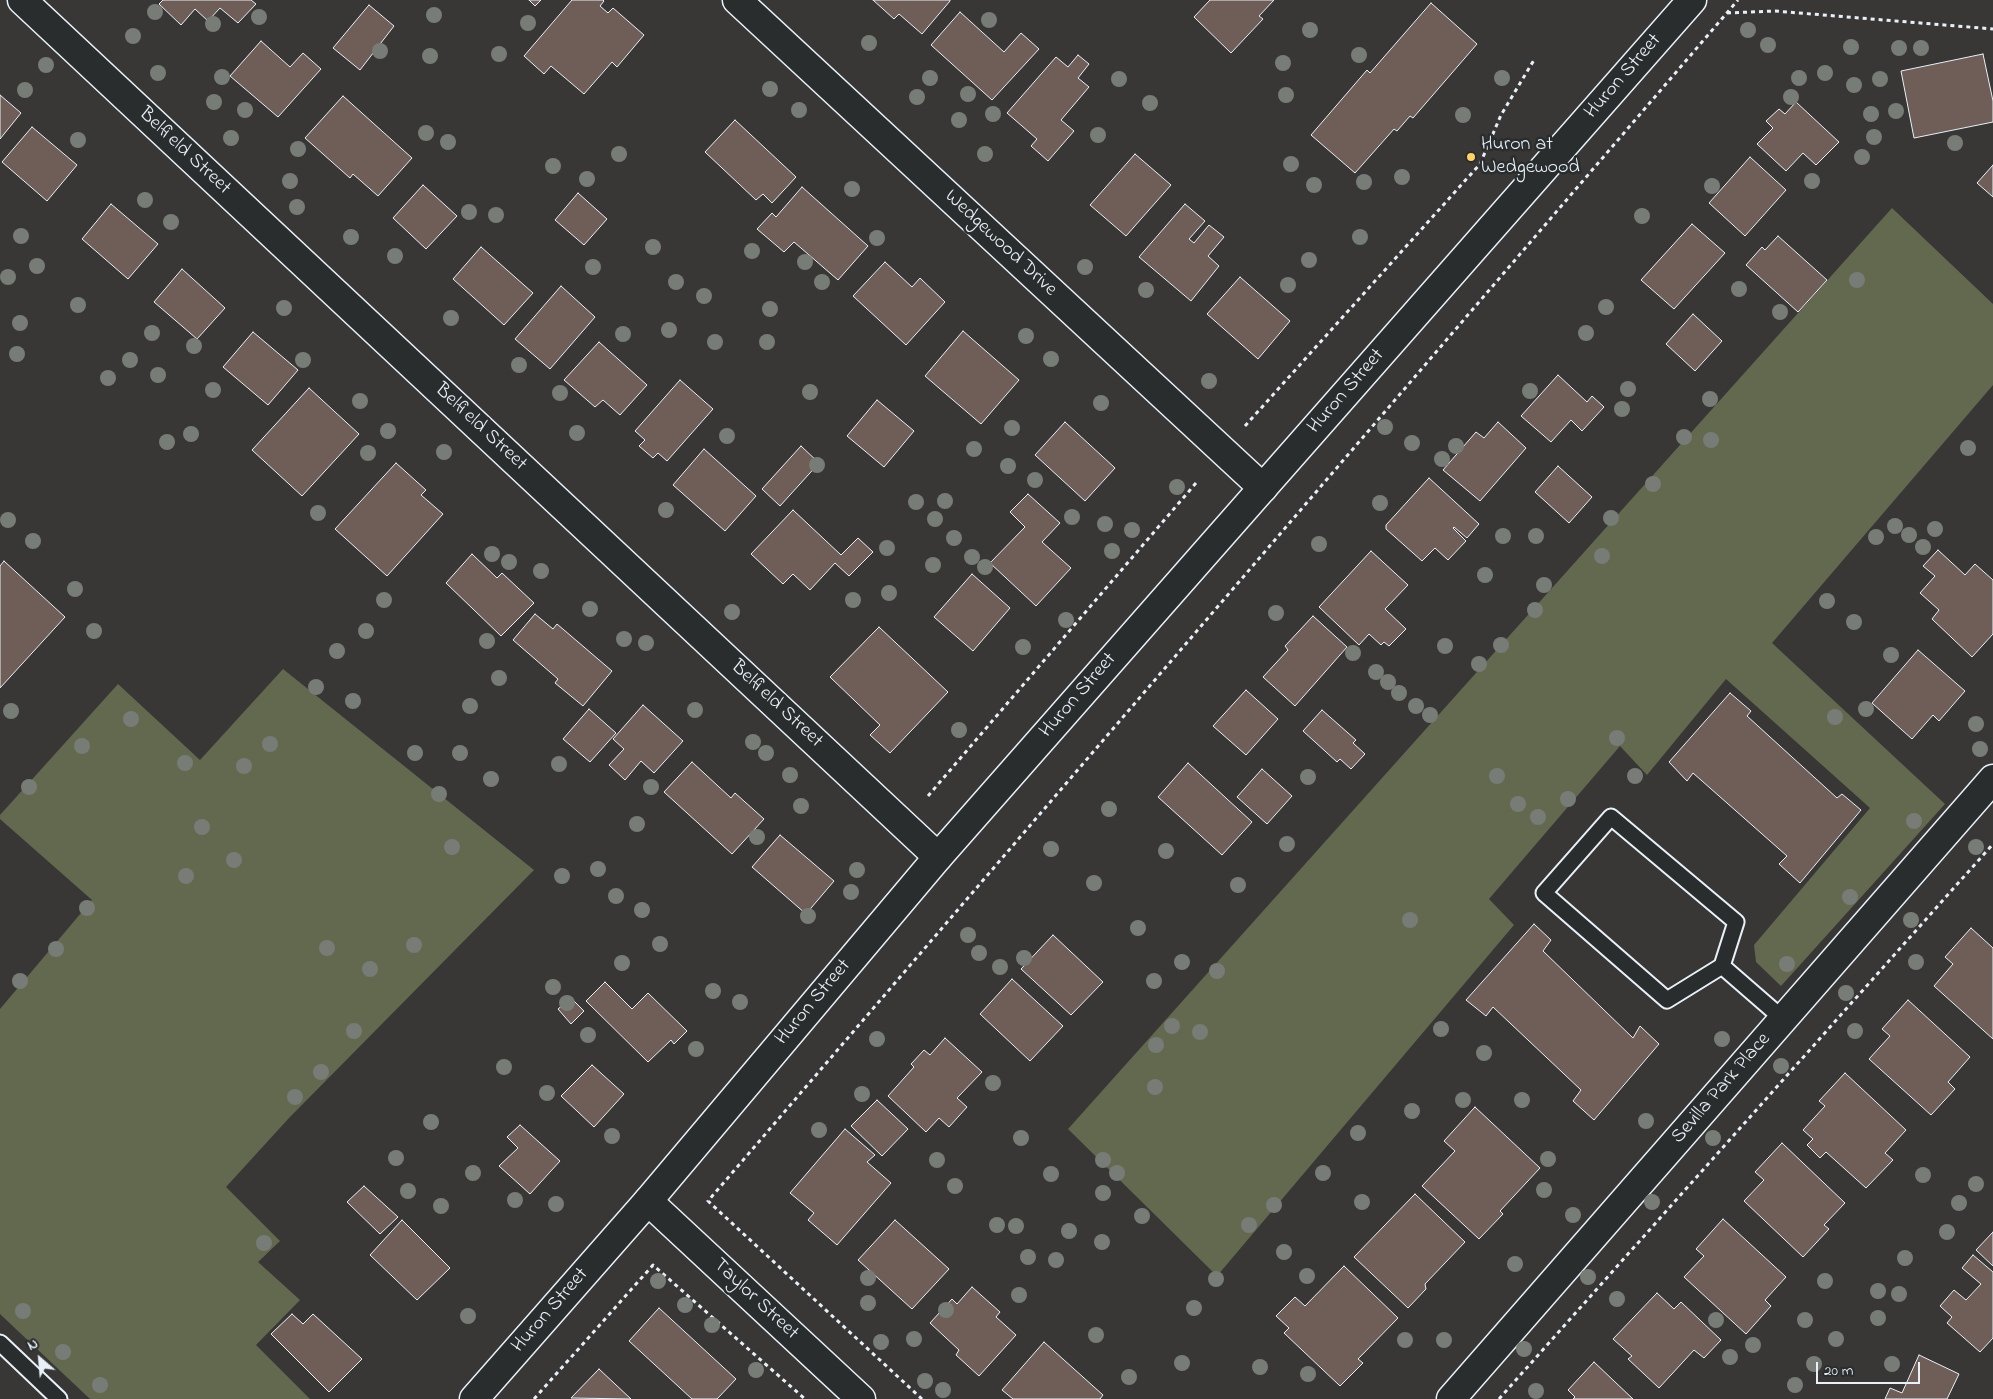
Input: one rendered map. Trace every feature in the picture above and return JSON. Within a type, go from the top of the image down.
[{"type":"street","name":"Belfield Street","points":[[22,0],[938,857]]},
{"type":"street","name":"Wedgewood Drive","points":[[737,0],[1263,488]]},
{"type":"street","name":"Huron Street","points":[[474,1399],[648,1201],[938,857],[1692,0]]},
{"type":"street","name":"Sevilla Park Place","points":[[1451,1399],[1993,778]]},
{"type":"street","name":"Taylor Street","points":[[648,1201],[861,1399]]},
{"type":"lane","points":[[1611,817],[1736,922],[1722,966],[1667,1000],[1544,893],[1611,817]]},
{"type":"lane","points":[[1722,966],[1783,1019]]},
{"type":"lane","points":[[0,1344],[59,1399]]},
{"type":"path","points":[[922,1399],[708,1201],[1738,0]]},
{"type":"path","points":[[1727,13],[1775,11],[1993,29]]},
{"type":"path","points":[[1245,426],[1480,164],[1501,116],[1534,60]]},
{"type":"path","points":[[928,796],[1196,483]]},
{"type":"path","points":[[1499,1399],[1993,844]]},
{"type":"path","points":[[534,1399],[653,1264],[805,1399]]},
{"type":"green space","points":[[1892,208],[1993,304],[1993,385],[1772,643],[1945,804],[1781,986],[1756,962],[1754,945],[1870,808],[1726,679],[1647,775],[1620,746],[1489,899],[1514,925],[1217,1276],[1068,1129]]},
{"type":"green space","points":[[283,669],[534,870],[289,1118],[226,1187],[280,1241],[258,1262],[300,1300],[256,1345],[310,1399],[90,1399],[0,1314],[0,1009],[92,900],[0,819],[0,815],[118,684],[200,760]]},
{"type":"building","points":[[163,0],[251,0],[256,4],[238,23],[220,8],[208,21],[195,9],[181,25],[159,4]]},
{"type":"building","points":[[529,0],[541,0],[535,6]]},
{"type":"building","points":[[572,0],[603,0],[600,6],[608,13],[613,8],[644,35],[617,67],[612,62],[584,94],[551,66],[544,74],[524,56]]},
{"type":"building","points":[[873,0],[950,1],[922,34],[899,14],[894,19]]},
{"type":"building","points":[[1210,0],[1274,0],[1259,16],[1263,19],[1231,53],[1194,17]]},
{"type":"building","points":[[1431,3],[1477,44],[1413,118],[1410,116],[1397,131],[1394,129],[1355,173],[1311,135],[1367,70],[1370,73]]},
{"type":"building","points":[[369,5],[394,26],[360,70],[333,48]]},
{"type":"building","points":[[960,12],[1004,52],[1021,33],[1039,49],[992,100],[931,45]]},
{"type":"building","points":[[261,41],[290,67],[303,53],[321,69],[278,117],[230,76]]},
{"type":"building","points":[[1983,54],[1993,101],[1993,122],[1914,138],[1901,71]]},
{"type":"building","points":[[1078,55],[1089,64],[1078,78],[1089,87],[1061,120],[1074,131],[1048,161],[1031,146],[1037,139],[1007,113],[1056,57],[1068,67]]},
{"type":"building","points":[[0,95],[21,113],[0,139]]},
{"type":"building","points":[[343,96],[412,158],[378,196],[353,174],[350,178],[305,138]]},
{"type":"building","points":[[1796,102],[1839,142],[1816,165],[1803,153],[1786,171],[1757,144],[1773,128],[1766,121],[1779,109],[1785,114]]},
{"type":"building","points":[[735,120],[796,177],[772,203],[763,194],[756,200],[705,152]]},
{"type":"building","points":[[32,127],[77,165],[47,201],[2,162]]},
{"type":"building","points":[[1135,154],[1171,185],[1126,236],[1090,205]]},
{"type":"building","points":[[1750,157],[1786,190],[1745,236],[1709,203]]},
{"type":"building","points":[[1993,165],[1993,197],[1977,183]]},
{"type":"building","points":[[423,185],[457,216],[426,249],[393,218]]},
{"type":"building","points":[[802,187],[868,246],[838,280],[794,242],[784,252],[757,229],[772,213],[776,217]]},
{"type":"building","points":[[578,193],[607,219],[584,245],[555,220]]},
{"type":"building","points":[[111,204],[158,244],[128,279],[82,239]]},
{"type":"building","points":[[1185,204],[1205,221],[1189,239],[1194,243],[1209,225],[1224,237],[1208,256],[1219,266],[1191,301],[1139,257]]},
{"type":"building","points":[[1692,224],[1725,253],[1674,309],[1641,280]]},
{"type":"building","points":[[1778,236],[1827,280],[1798,312],[1746,265],[1762,247],[1765,250]]},
{"type":"building","points":[[481,247],[533,293],[504,325],[453,279]]},
{"type":"building","points":[[885,262],[912,287],[920,278],[945,302],[906,345],[853,296]]},
{"type":"building","points":[[182,269],[225,308],[197,339],[154,302]]},
{"type":"building","points":[[1240,277],[1290,321],[1258,359],[1207,314]]},
{"type":"building","points":[[561,286],[595,317],[550,369],[515,339]]},
{"type":"building","points":[[1693,314],[1722,341],[1695,371],[1666,344]]},
{"type":"building","points":[[963,331],[1019,380],[981,424],[925,376]]},
{"type":"building","points":[[253,332],[298,370],[268,405],[223,367]]},
{"type":"building","points":[[599,342],[647,385],[620,415],[603,400],[595,407],[564,380]]},
{"type":"building","points":[[1558,375],[1587,402],[1592,396],[1604,407],[1582,431],[1571,420],[1551,442],[1521,416]]},
{"type":"building","points":[[680,380],[713,409],[667,461],[658,453],[653,458],[639,446],[645,440],[635,431]]},
{"type":"building","points":[[309,388],[359,434],[302,496],[252,450]]},
{"type":"building","points":[[877,400],[914,431],[884,467],[847,436]]},
{"type":"building","points":[[1065,422],[1115,468],[1085,501],[1035,455]]},
{"type":"building","points":[[1498,422],[1526,448],[1480,501],[1443,470],[1476,432],[1484,438]]},
{"type":"building","points":[[801,446],[819,463],[780,506],[762,489]]},
{"type":"building","points":[[704,449],[756,496],[725,531],[673,485]]},
{"type":"building","points":[[396,463],[426,490],[421,495],[443,514],[387,576],[335,529]]},
{"type":"building","points":[[1558,466],[1592,497],[1569,523],[1535,492]]},
{"type":"building","points":[[1429,478],[1479,524],[1467,538],[1453,528],[1466,541],[1448,560],[1435,548],[1422,561],[1386,529],[1386,525]]},
{"type":"building","points":[[1028,494],[1060,523],[1042,542],[1071,568],[1036,606],[990,563],[1025,527],[1010,512]]},
{"type":"building","points":[[793,510],[841,555],[858,538],[873,552],[849,576],[835,563],[810,590],[793,574],[783,584],[751,554]]},
{"type":"building","points":[[1938,550],[1965,575],[1975,564],[1993,580],[1993,634],[1972,657],[1932,619],[1939,610],[1920,593],[1935,576],[1923,566]]},
{"type":"building","points":[[1371,551],[1408,585],[1385,609],[1406,629],[1389,646],[1384,642],[1381,645],[1369,634],[1359,645],[1319,607]]},
{"type":"building","points":[[472,554],[497,578],[502,573],[534,603],[501,636],[446,583]]},
{"type":"building","points":[[4,561],[65,617],[0,688],[0,566]]},
{"type":"building","points":[[972,574],[1010,608],[973,651],[934,617]]},
{"type":"building","points":[[535,614],[553,629],[557,624],[612,671],[583,706],[555,683],[558,679],[513,640]]},
{"type":"building","points":[[1313,616],[1347,647],[1295,706],[1263,677],[1288,650],[1285,646]]},
{"type":"building","points":[[879,627],[948,692],[890,753],[870,735],[880,725],[830,677]]},
{"type":"building","points":[[1918,650],[1965,691],[1939,721],[1933,715],[1912,739],[1872,703]]},
{"type":"building","points":[[1246,690],[1278,719],[1246,755],[1213,726]]},
{"type":"building","points":[[1730,693],[1751,711],[1747,716],[1837,798],[1842,794],[1861,810],[1800,883],[1779,864],[1787,856],[1693,773],[1687,781],[1669,762]]},
{"type":"building","points":[[643,705],[683,741],[654,773],[641,761],[625,780],[609,765],[624,749],[613,739]]},
{"type":"building","points":[[589,709],[616,733],[590,762],[563,739]]},
{"type":"building","points":[[1322,710],[1356,740],[1353,743],[1365,754],[1351,769],[1340,759],[1337,762],[1303,731]]},
{"type":"building","points":[[692,762],[731,798],[735,793],[764,819],[732,854],[664,792]]},
{"type":"building","points":[[1188,763],[1252,822],[1222,855],[1158,797]]},
{"type":"building","points":[[1262,769],[1292,796],[1267,824],[1237,797]]},
{"type":"building","points":[[780,835],[834,881],[806,914],[752,867]]},
{"type":"building","points":[[1534,924],[1551,940],[1543,951],[1633,1038],[1640,1026],[1659,1044],[1594,1120],[1573,1101],[1581,1090],[1493,1007],[1486,1016],[1466,1000]]},
{"type":"building","points":[[1971,928],[1993,948],[1993,1039],[1934,986],[1953,964],[1945,957]]},
{"type":"building","points":[[1053,935],[1103,982],[1071,1015],[1021,969]]},
{"type":"building","points":[[1012,979],[1063,1026],[1030,1061],[980,1014]]},
{"type":"building","points":[[605,982],[632,1009],[648,993],[687,1031],[674,1044],[671,1040],[648,1062],[586,1001]]},
{"type":"building","points":[[571,998],[584,1011],[571,1024],[558,1009]]},
{"type":"building","points":[[1908,1000],[1970,1057],[1948,1082],[1955,1089],[1931,1115],[1869,1059],[1890,1036],[1882,1029]]},
{"type":"building","points":[[945,1038],[982,1072],[957,1098],[967,1107],[949,1127],[939,1118],[926,1132],[888,1096],[914,1067],[911,1064],[924,1050],[930,1055]]},
{"type":"building","points":[[592,1065],[624,1094],[594,1127],[561,1096]]},
{"type":"building","points":[[1845,1073],[1906,1130],[1885,1153],[1893,1160],[1866,1188],[1826,1152],[1820,1158],[1807,1145],[1813,1139],[1803,1130],[1825,1106],[1819,1101]]},
{"type":"building","points":[[877,1100],[908,1129],[882,1156],[851,1126]]},
{"type":"building","points":[[1475,1107],[1540,1168],[1500,1211],[1503,1214],[1479,1239],[1422,1186],[1455,1151],[1444,1141]]},
{"type":"building","points":[[520,1125],[560,1161],[530,1194],[499,1166],[518,1148],[507,1137]]},
{"type":"building","points":[[845,1129],[875,1155],[867,1162],[891,1183],[837,1245],[808,1220],[814,1213],[790,1193]]},
{"type":"building","points":[[1782,1143],[1845,1203],[1824,1225],[1829,1229],[1803,1257],[1744,1201],[1764,1180],[1755,1172]]},
{"type":"building","points":[[364,1186],[398,1217],[380,1234],[347,1202]]},
{"type":"building","points":[[1415,1194],[1465,1242],[1425,1284],[1426,1289],[1408,1308],[1354,1257]]},
{"type":"building","points":[[1723,1219],[1786,1277],[1765,1300],[1771,1306],[1746,1334],[1684,1277],[1704,1256],[1696,1249]]},
{"type":"building","points":[[402,1220],[450,1268],[417,1300],[370,1255]]},
{"type":"building","points":[[895,1220],[949,1269],[912,1309],[858,1260]]},
{"type":"building","points":[[1993,1232],[1993,1266],[1976,1250]]},
{"type":"building","points":[[1973,1255],[1993,1272],[1993,1338],[1980,1352],[1947,1323],[1952,1317],[1940,1306],[1954,1290],[1966,1300],[1981,1284],[1962,1268]]},
{"type":"building","points":[[1344,1266],[1398,1318],[1358,1359],[1363,1363],[1340,1386],[1284,1333],[1289,1328],[1276,1316],[1295,1297],[1305,1306]]},
{"type":"building","points":[[972,1287],[1000,1312],[996,1317],[1016,1335],[979,1376],[956,1355],[959,1350],[930,1323],[952,1299],[957,1304]]},
{"type":"building","points":[[1657,1293],[1674,1309],[1681,1302],[1721,1340],[1704,1358],[1694,1350],[1659,1388],[1628,1359],[1632,1356],[1613,1339]]},
{"type":"building","points":[[659,1308],[736,1379],[717,1399],[692,1399],[629,1341]]},
{"type":"building","points":[[292,1314],[303,1324],[313,1314],[362,1359],[329,1392],[271,1334]]},
{"type":"building","points":[[1044,1342],[1103,1395],[1100,1399],[1013,1399],[1002,1390]]},
{"type":"building","points":[[1919,1355],[1959,1374],[1947,1399],[1885,1399],[1890,1388],[1902,1393]]},
{"type":"building","points":[[1594,1362],[1633,1399],[1573,1399],[1575,1397],[1568,1390]]},
{"type":"building","points":[[599,1369],[631,1399],[571,1398]]},
{"type":"place","name":"Huron at Wedgewood","points":[[1471,157]]}]
